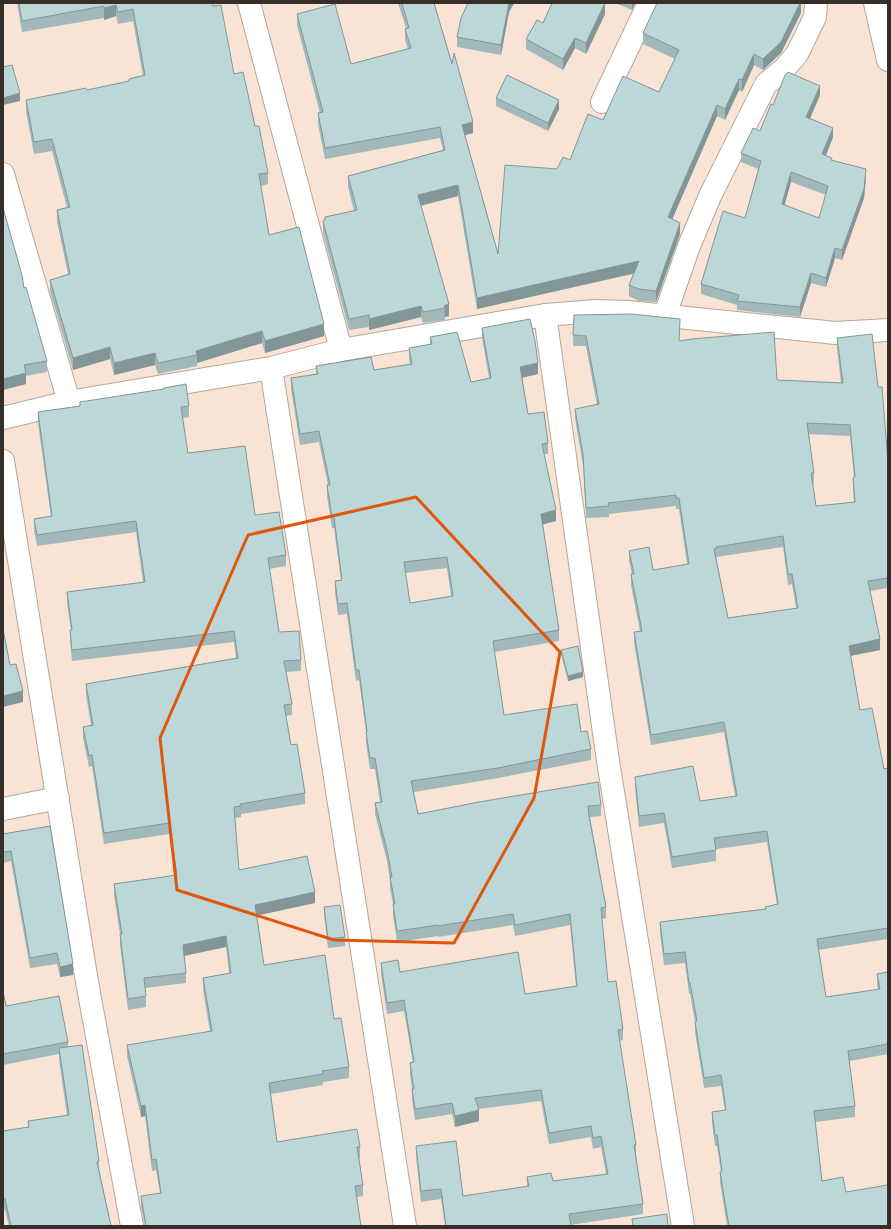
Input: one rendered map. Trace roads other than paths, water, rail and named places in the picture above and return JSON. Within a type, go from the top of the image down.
[{"type":"street","points":[[249,3],[341,350]]},
{"type":"street","points":[[602,102],[649,3]]},
{"type":"street","points":[[664,315],[689,246],[710,196],[766,84],[784,69],[797,54],[815,16],[816,3]]},
{"type":"street","points":[[875,3],[888,60]]},
{"type":"street","points":[[3,174],[69,402]]},
{"type":"street","points":[[3,418],[69,402],[271,368],[341,350],[545,315],[596,311],[628,312],[836,333],[888,330]]},
{"type":"street","points":[[545,315],[608,761],[683,1226]]},
{"type":"street","points":[[271,368],[405,1226]]},
{"type":"street","points":[[3,461],[87,982],[132,1226]]},
{"type":"street","points":[[3,809],[58,798]]}]
